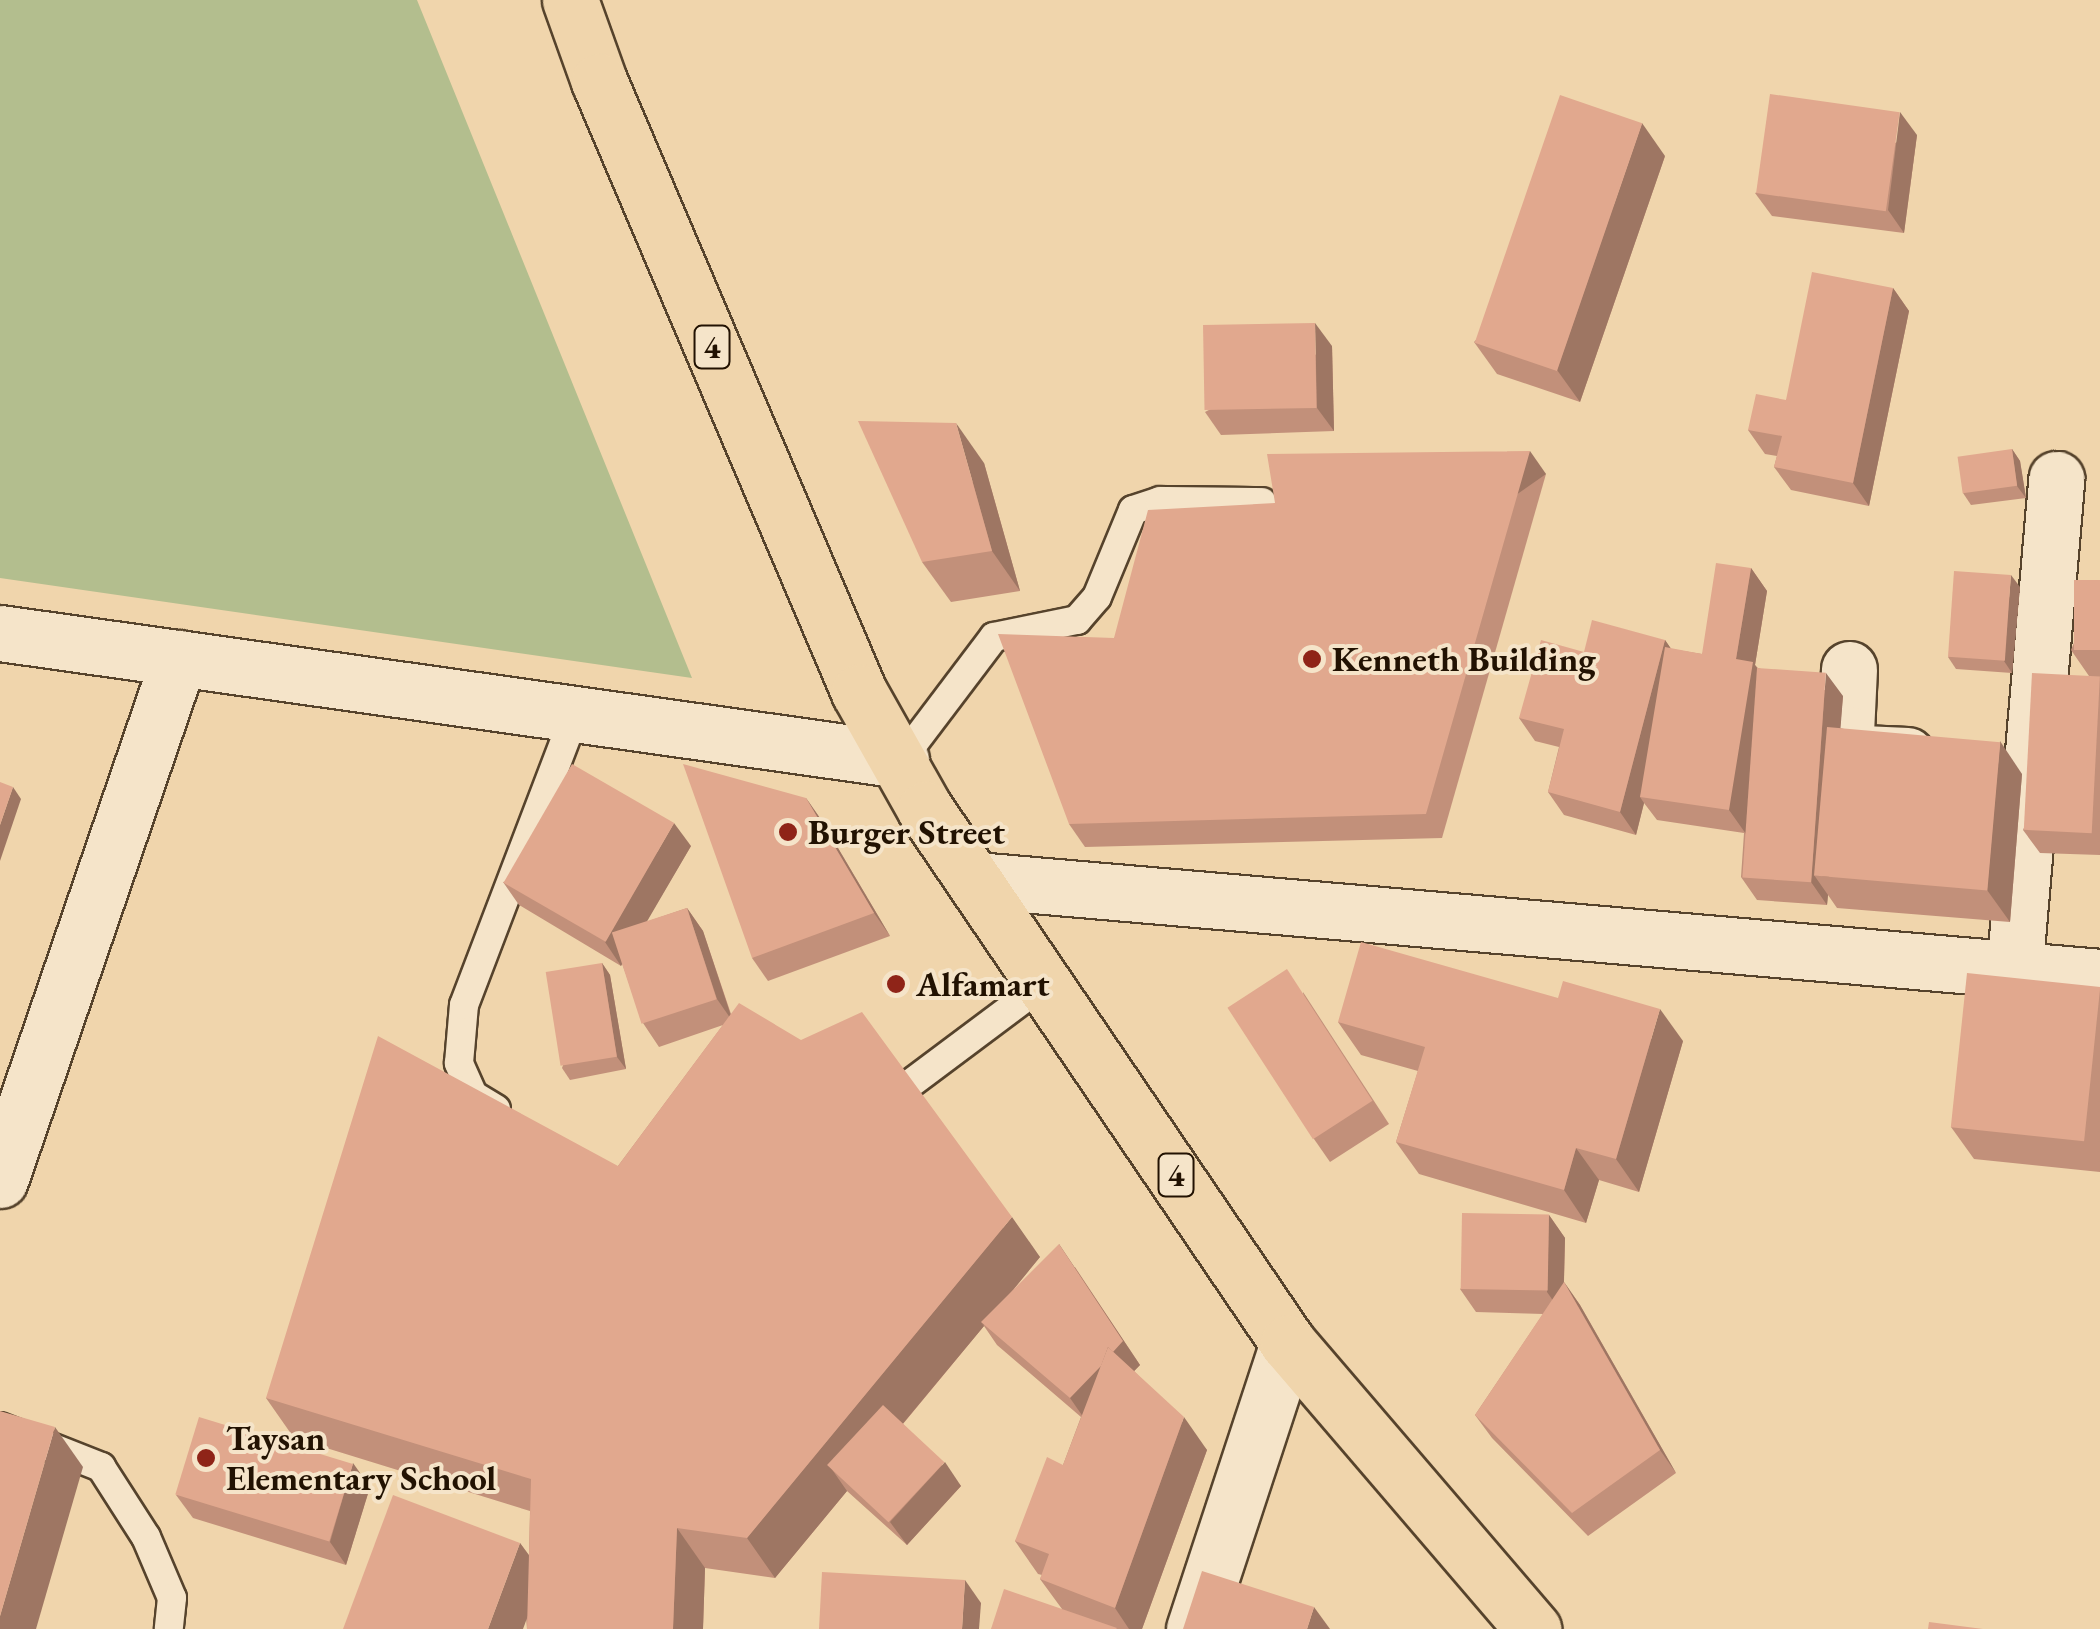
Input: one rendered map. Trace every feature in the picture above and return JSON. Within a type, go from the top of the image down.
[{"type":"highway","name":"4","points":[[570,0],[599,81],[859,692],[901,760],[925,809],[1288,1343],[1533,1629]]},
{"type":"street","points":[[2014,973],[2035,763],[2056,479]]},
{"type":"street","points":[[0,633],[901,760]]},
{"type":"street","points":[[0,1180],[180,658]]},
{"type":"street","points":[[1850,669],[1846,733],[1850,746],[1862,753],[2035,763]]},
{"type":"street","points":[[976,880],[2014,973],[2100,977]]},
{"type":"street","points":[[1194,1629],[1288,1343]]},
{"type":"lane","points":[[901,760],[994,637],[1078,620],[1096,597],[1132,510],[1160,501],[1262,502]]},
{"type":"lane","points":[[521,1123],[473,1096],[460,1063],[464,1005],[574,716]]},
{"type":"lane","points":[[866,1117],[1042,985]]},
{"type":"lane","points":[[0,1426],[101,1467],[146,1537],[172,1598],[169,1629]]},
{"type":"green space","points":[[0,0],[417,0],[692,678],[0,578]]},
{"type":"building","points":[[1770,94],[1900,112],[1886,211],[1756,193]]},
{"type":"building","points":[[1560,95],[1642,123],[1557,371],[1475,343]]},
{"type":"building","points":[[1812,272],[1893,288],[1853,483],[1774,467],[1782,436],[1748,430],[1756,394],[1786,400]]},
{"type":"building","points":[[1315,323],[1316,408],[1205,410],[1203,325]]},
{"type":"building","points":[[858,421],[956,423],[992,551],[922,562]]},
{"type":"building","points":[[2012,449],[2017,486],[1963,493],[1958,457]]},
{"type":"building","name":"Kenneth Building","points":[[1530,451],[1426,814],[1069,824],[998,634],[1114,638],[1148,510],[1275,503],[1267,454]]},
{"type":"building","points":[[1716,563],[1751,568],[1736,659],[1753,662],[1729,810],[1640,797],[1665,647],[1702,654]]},
{"type":"building","points":[[1954,571],[2011,575],[2005,661],[1948,657]]},
{"type":"building","points":[[2074,580],[2100,580],[2100,650],[2074,650]]},
{"type":"building","points":[[1592,620],[1665,640],[1620,812],[1548,792],[1564,729],[1519,718],[1541,640],[1584,652]]},
{"type":"building","points":[[1757,668],[1826,673],[1811,882],[1742,877]]},
{"type":"building","points":[[2032,673],[2100,677],[2092,833],[2024,830]]},
{"type":"building","points":[[1827,727],[2000,742],[1987,891],[1814,875]]},
{"type":"building","points":[[572,764],[674,823],[606,942],[504,883]]},
{"type":"building","points":[[683,764],[806,798],[874,913],[752,958]]},
{"type":"building","points":[[0,782],[13,787],[0,825]]},
{"type":"building","points":[[687,908],[717,999],[642,1024],[612,932]]},
{"type":"building","points":[[1361,942],[1558,998],[1563,981],[1660,1009],[1616,1159],[1576,1148],[1564,1190],[1396,1142],[1425,1047],[1338,1022]]},
{"type":"building","points":[[602,963],[617,1057],[561,1066],[546,972]]},
{"type":"building","points":[[1287,969],[1373,1101],[1313,1139],[1227,1008]]},
{"type":"building","points":[[1967,973],[2100,987],[2084,1141],[1951,1127]]},
{"type":"building","points":[[739,1003],[801,1040],[862,1012],[1012,1217],[747,1538],[677,1528],[673,1629],[527,1629],[531,1479],[266,1398],[378,1036],[618,1166]]},
{"type":"building","points":[[1462,1213],[1549,1215],[1548,1291],[1461,1289]]},
{"type":"building","points":[[1059,1244],[1123,1341],[1113,1352],[1108,1347],[1101,1366],[1070,1398],[981,1322]]},
{"type":"building","points":[[1564,1282],[1660,1450],[1572,1513],[1475,1415]]},
{"type":"building","points":[[1108,1347],[1184,1417],[1115,1608],[1040,1579],[1049,1554],[1015,1541],[1047,1457],[1063,1465]]},
{"type":"building","points":[[883,1405],[944,1462],[889,1522],[827,1465]]},
{"type":"building","points":[[0,1411],[55,1427],[0,1616]]},
{"type":"building","points":[[199,1417],[353,1464],[329,1542],[175,1494]]},
{"type":"building","points":[[393,1495],[520,1543],[488,1629],[343,1629]]},
{"type":"building","points":[[1202,1571],[1314,1607],[1307,1629],[1183,1629]]},
{"type":"building","points":[[822,1572],[965,1580],[962,1629],[819,1629]]},
{"type":"building","points":[[1004,1589],[1117,1628],[991,1629]]},
{"type":"building","points":[[1929,1622],[1983,1629],[1928,1629]]},
{"type":"place","name":"Kenneth Building","points":[[1312,659]]},
{"type":"place","name":"Burger Street","points":[[788,832]]},
{"type":"place","name":"Alfamart","points":[[896,984]]},
{"type":"place","name":"Taysan Elementary School","points":[[206,1458]]}]
